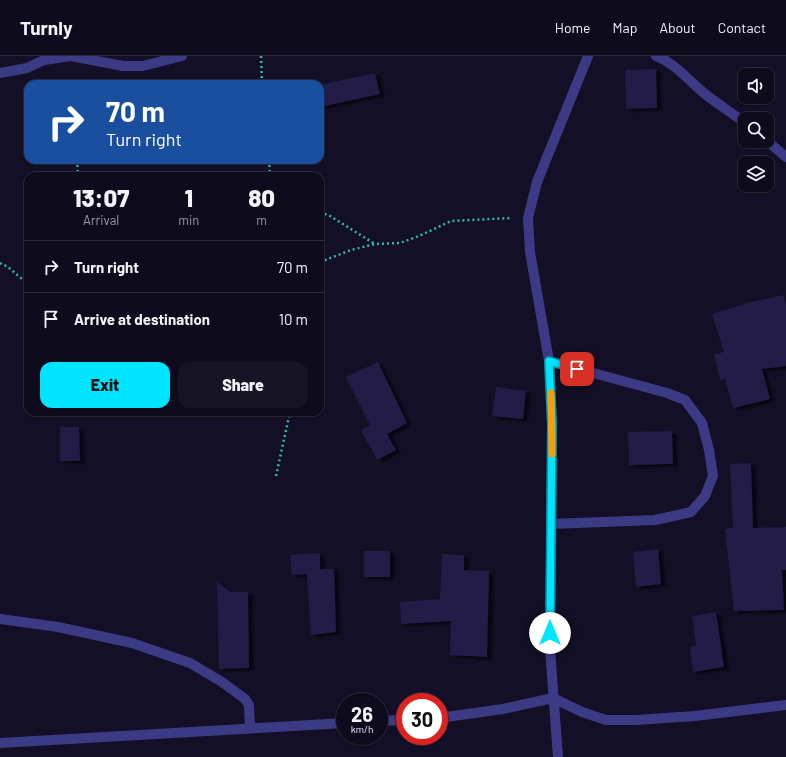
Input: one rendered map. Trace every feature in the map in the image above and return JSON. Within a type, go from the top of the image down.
[{"type":"street","points":[[0,73],[27,68],[44,60],[71,56],[123,66],[143,66],[182,56]]},
{"type":"street","points":[[558,757],[552,698],[550,649],[552,424],[549,361],[530,252],[528,218],[537,182],[588,56]]},
{"type":"street","points":[[656,56],[673,66],[705,94],[738,118]]},
{"type":"street","points":[[774,147],[786,157]]},
{"type":"street","points":[[549,361],[667,393],[685,400],[702,423],[709,450],[713,476],[705,496],[691,512],[655,520],[551,524]]},
{"type":"street","points":[[0,619],[58,627],[132,643],[190,663],[222,682],[245,699],[249,709],[250,728]]},
{"type":"street","points":[[448,717],[503,709],[552,698],[582,712],[606,720],[636,720],[688,716],[786,705]]},
{"type":"street","points":[[0,743],[336,723]]},
{"type":"path","points":[[261,56],[262,80]]},
{"type":"path","points":[[324,214],[375,244]]},
{"type":"path","points":[[324,260],[351,250],[375,244],[400,243],[451,221],[484,218],[528,218]]},
{"type":"path","points":[[0,263],[8,267],[24,281]]},
{"type":"path","points":[[276,476],[289,416]]},
{"type":"building","points":[[656,69],[657,108],[626,109],[625,70]]},
{"type":"building","points":[[375,73],[380,94],[324,106],[324,84]]},
{"type":"building","points":[[784,295],[786,305],[786,366],[762,369],[770,399],[733,408],[725,379],[720,380],[714,354],[724,352],[712,314],[751,302]]},
{"type":"building","points":[[378,362],[407,423],[387,434],[396,450],[377,460],[361,430],[370,425],[346,377]]},
{"type":"building","points":[[496,387],[526,391],[523,419],[492,416]]},
{"type":"building","points":[[60,427],[79,427],[80,461],[60,461]]},
{"type":"building","points":[[672,431],[673,464],[629,465],[628,432]]},
{"type":"building","points":[[751,463],[753,528],[786,527],[786,570],[782,570],[784,610],[734,611],[725,529],[733,528],[730,464]]},
{"type":"building","points":[[658,549],[661,584],[636,587],[633,552]]},
{"type":"building","points":[[364,551],[390,551],[390,577],[364,577]]},
{"type":"building","points":[[320,553],[320,569],[334,569],[336,632],[311,635],[307,574],[292,575],[290,555]]},
{"type":"building","points":[[442,554],[464,555],[464,570],[489,571],[487,657],[450,655],[451,621],[401,624],[400,602],[440,599]]},
{"type":"building","points":[[217,582],[231,592],[248,592],[249,668],[219,669]]},
{"type":"building","points":[[716,612],[724,667],[693,672],[690,647],[696,646],[692,616]]},
{"type":"slow traffic","points":[[551,393],[552,454]]},
{"type":"route","points":[[550,633],[552,424],[549,361],[577,369]]}]
